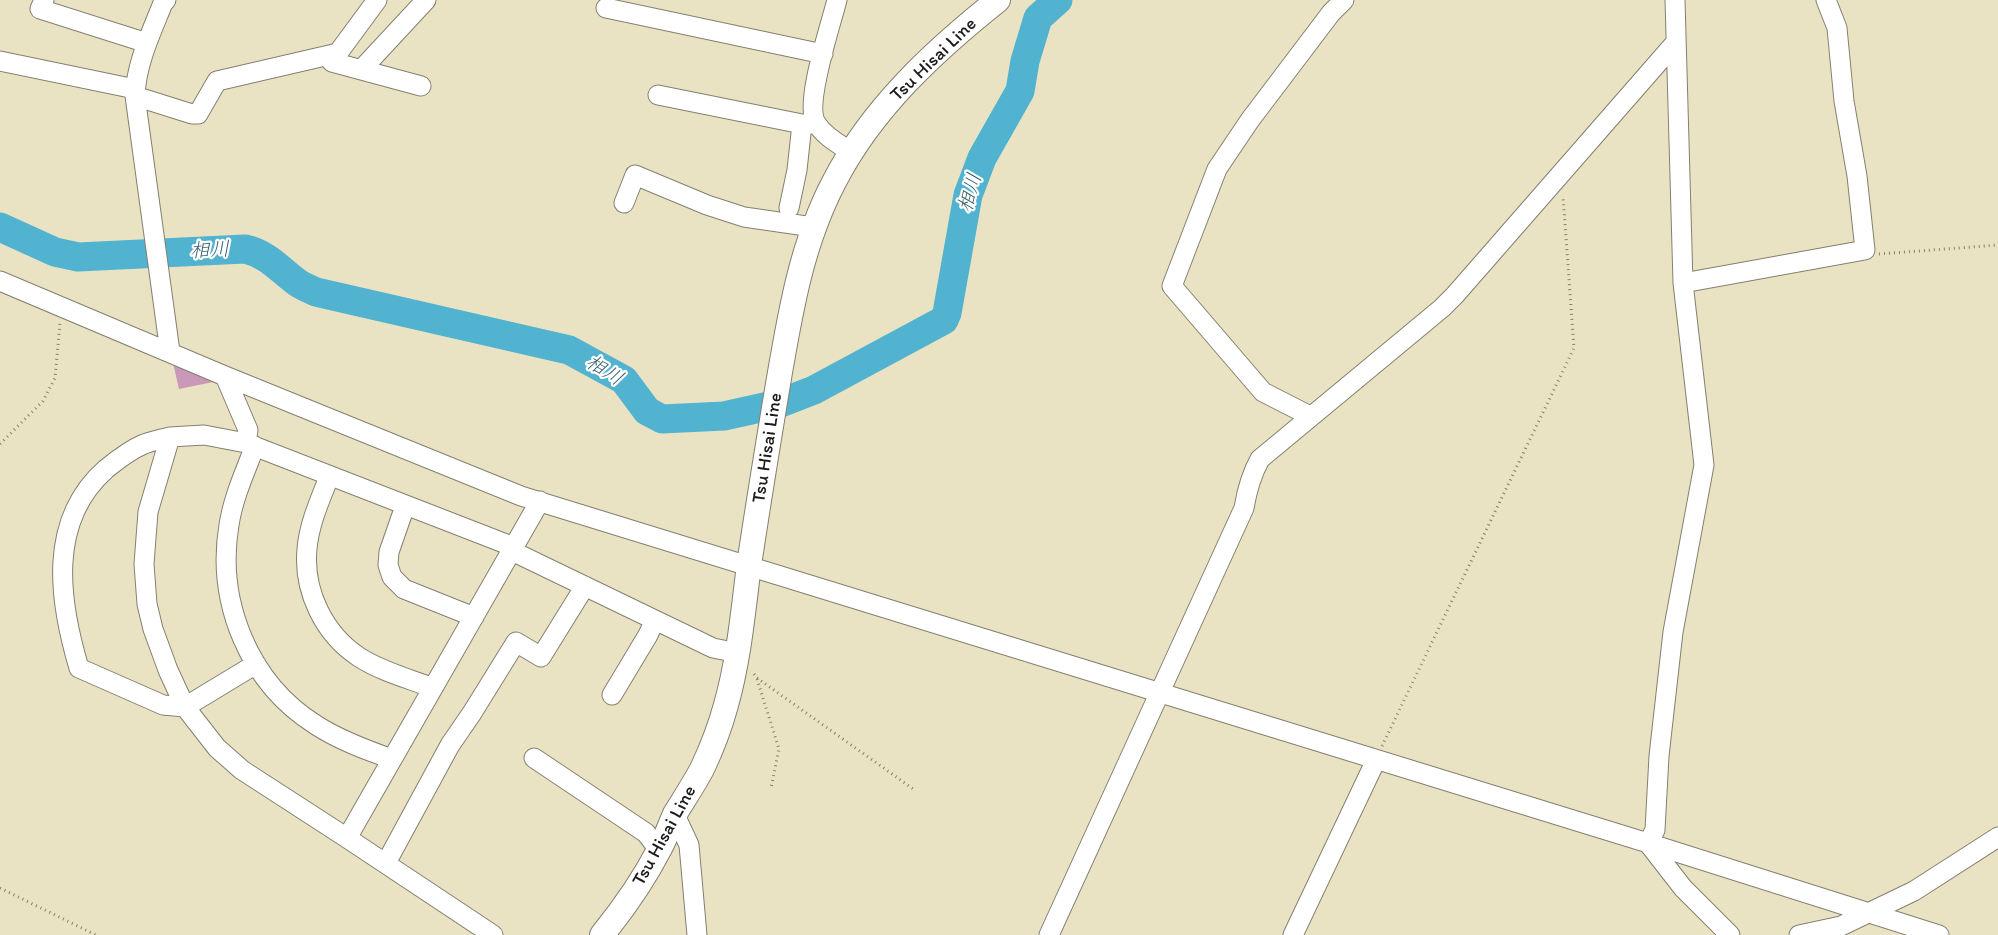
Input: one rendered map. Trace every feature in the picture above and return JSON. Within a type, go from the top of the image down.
[{"type":"main road","name":"Tsu Hisai Line","points":[[602,935],[632,895],[659,850],[675,815],[701,770],[714,741],[726,705],[738,653],[749,565],[794,294],[813,227],[834,181],[852,152],[907,81],[948,41],[998,0]]},
{"type":"street","points":[[44,0],[40,9],[147,43]]},
{"type":"street","points":[[166,0],[163,3],[147,43],[136,80],[135,92],[170,352]]},
{"type":"street","points":[[0,61],[135,92],[192,114],[198,114],[203,109],[217,81],[338,53],[377,0]]},
{"type":"street","points":[[361,70],[426,0]]},
{"type":"street","points":[[790,208],[797,170],[812,114],[812,98],[837,0]]},
{"type":"street","points":[[1310,416],[1263,392],[1172,286],[1217,169],[1250,120],[1330,13],[1344,0]]},
{"type":"street","points":[[1648,843],[1655,830],[1659,756],[1673,632],[1704,465],[1683,283],[1675,0]]},
{"type":"street","points":[[1683,283],[1865,250],[1857,176],[1844,101],[1837,28],[1826,0]]},
{"type":"street","points":[[606,8],[823,54]]},
{"type":"street","points":[[1049,935],[1244,508],[1247,489],[1253,472],[1265,454],[1442,308],[1676,42]]},
{"type":"street","points":[[327,56],[332,62],[421,86]]},
{"type":"street","points":[[658,95],[809,124],[852,152]]},
{"type":"street","points":[[624,203],[635,176],[707,206],[744,217],[813,227]]},
{"type":"street","points":[[0,281],[431,460],[540,501],[1648,843],[1939,935]]},
{"type":"street","points":[[225,376],[248,430],[250,445],[231,514],[226,560],[228,592],[236,625],[256,664],[273,689],[295,710],[316,725],[365,750],[392,760]]},
{"type":"street","points":[[256,664],[185,707],[162,705],[79,668],[66,619],[62,578],[64,546],[69,524],[79,503],[92,484],[122,457],[143,445],[170,437],[204,435],[250,445],[513,549],[713,648],[738,653]]},
{"type":"street","points":[[170,437],[148,512],[144,564],[147,604],[153,629],[185,707],[230,761],[493,935]]},
{"type":"street","points":[[329,476],[313,519],[307,549],[307,572],[315,603],[327,625],[337,637],[361,658],[433,688]]},
{"type":"street","points":[[347,838],[540,501]]},
{"type":"street","points":[[405,506],[389,552],[388,565],[392,577],[404,589],[474,617]]},
{"type":"street","points":[[386,863],[450,745],[516,642],[541,657],[585,586]]},
{"type":"street","points":[[612,695],[655,620]]},
{"type":"street","points":[[534,758],[646,833],[659,850]]},
{"type":"street","points":[[1293,935],[1376,760]]},
{"type":"street","points":[[675,815],[689,844],[697,935]]},
{"type":"street","points":[[1799,935],[1841,926],[1937,877],[1998,837]]},
{"type":"street","points":[[1648,843],[1683,888],[1730,935]]},
{"type":"path","points":[[1376,760],[1574,348],[1561,172]]},
{"type":"path","points":[[1865,250],[1873,254],[1998,245]]},
{"type":"path","points":[[0,444],[43,401],[55,378],[61,307]]},
{"type":"path","points":[[738,653],[757,678],[916,791]]},
{"type":"path","points":[[757,678],[779,749],[771,788]]},
{"type":"path","points":[[0,888],[96,935]]},
{"type":"building","points":[[173,363],[213,382],[179,389]]},
{"type":"waterway","name":"相川","points":[[0,227],[55,252],[78,257],[245,249],[253,251],[267,259],[298,283],[316,292],[569,350],[624,380],[647,411],[662,419],[724,416],[778,404],[814,390],[944,320],[947,313],[968,195],[982,158],[1020,91],[1025,61],[1038,18],[1058,0]]}]
